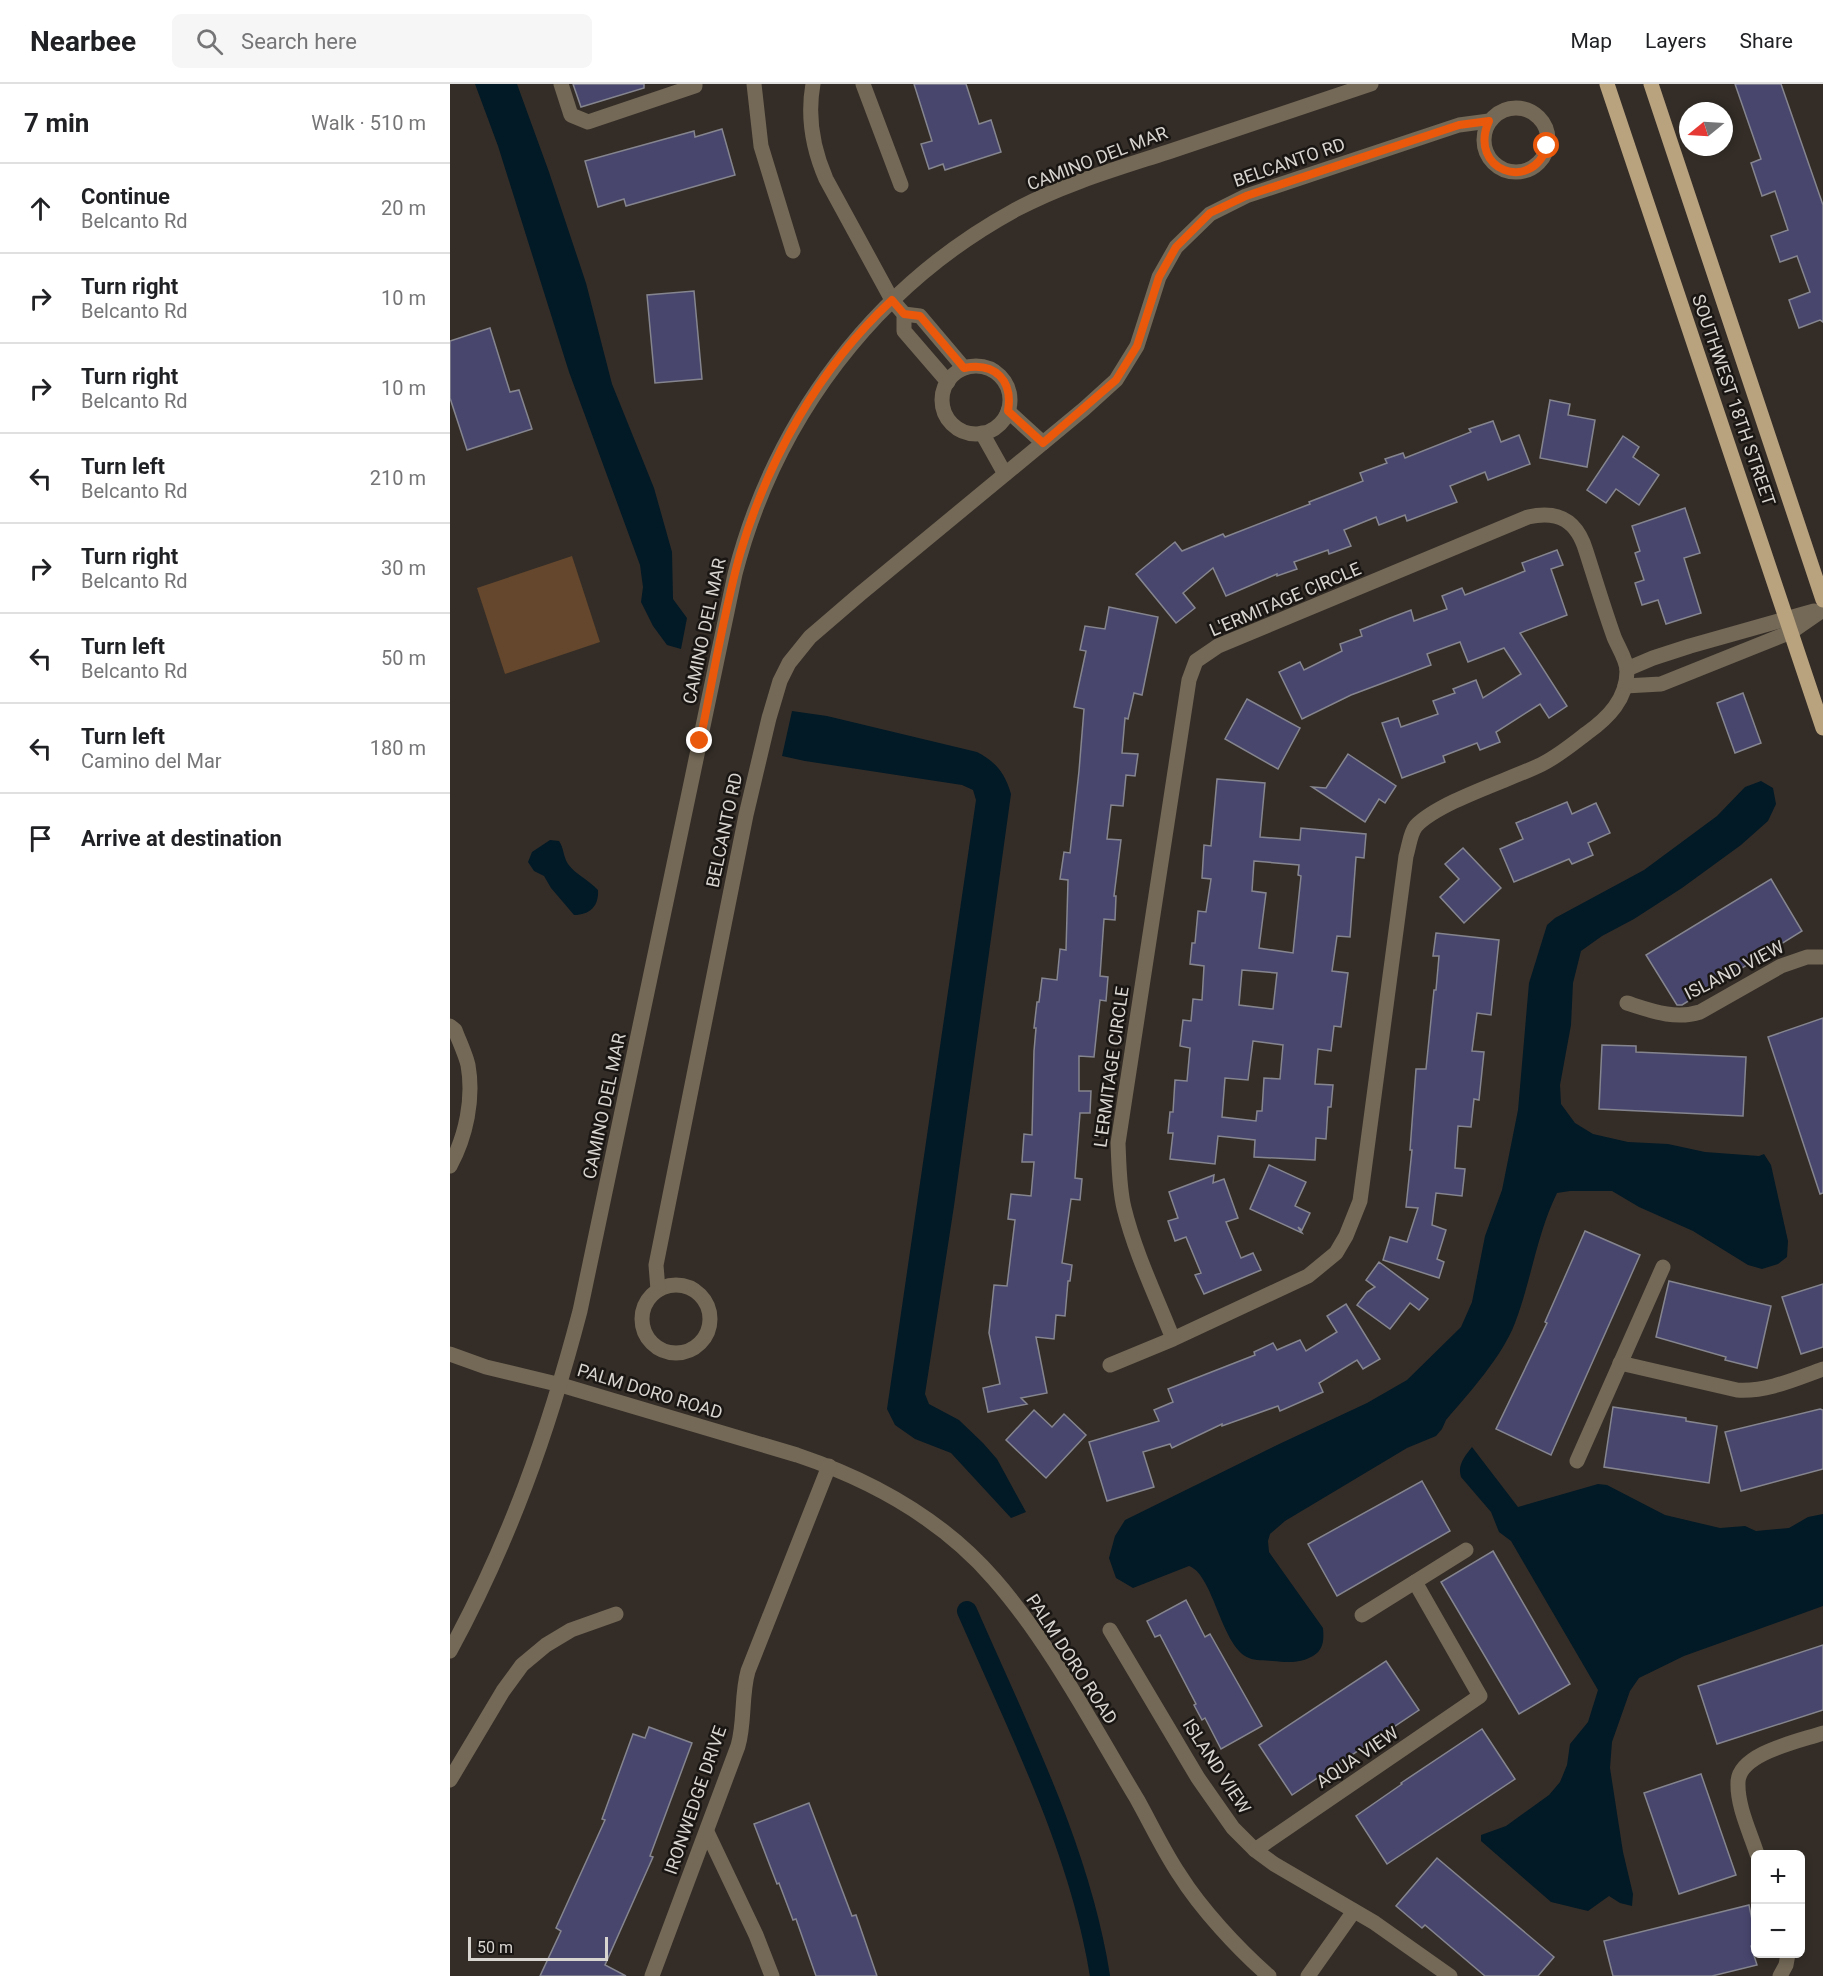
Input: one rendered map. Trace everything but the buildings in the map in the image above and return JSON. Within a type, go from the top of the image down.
[{"type":"main road","name":"SOUTHWEST 18TH STREET","points":[[1607,84],[1823,728]]},
{"type":"main road","name":"SOUTHWEST 18TH STREET","points":[[1651,84],[1823,600]]},
{"type":"street","points":[[561,84],[571,115],[588,122],[695,86],[695,84]]},
{"type":"street","points":[[754,84],[761,146],[793,251]]},
{"type":"street","points":[[813,84],[810,102],[812,134],[820,165],[892,300],[904,314],[904,331],[948,382]]},
{"type":"street","points":[[863,84],[901,185]]},
{"type":"street","name":"CAMINO DEL MAR","points":[[450,1651],[504,1541],[533,1469],[561,1385],[580,1311],[740,556],[771,469],[797,420],[827,374],[850,345],[892,300],[938,260],[1016,210],[1066,187],[1371,84]]},
{"type":"street","name":"BELCANTO RD","points":[[658,1290],[656,1265],[658,1254],[747,815],[769,718],[780,681],[789,663],[810,637],[1116,380],[1137,346],[1159,277],[1176,247],[1210,213],[1246,196],[1459,125],[1489,121],[1497,113],[1507,108],[1518,107],[1529,110],[1545,125],[1548,135],[1544,155],[1538,164],[1529,169],[1509,172],[1499,168],[1491,161],[1483,143],[1484,131],[1489,121]]},
{"type":"street","points":[[904,314],[920,316],[964,368]]},
{"type":"street","points":[[975,366],[996,372],[1009,389],[1008,411],[1003,422],[994,429],[972,434],[961,430],[946,414],[942,402],[944,392],[955,373],[964,368],[975,366]]},
{"type":"street","points":[[1008,411],[1043,443]]},
{"type":"street","points":[[982,433],[1005,474]]},
{"type":"street","name":"L'ERMITAGE CIRCLE","points":[[1541,514],[1555,515],[1567,521],[1581,535],[1627,669],[1625,686],[1623,695],[1604,721],[1561,753],[1540,765],[1447,806],[1427,817],[1414,828],[1406,856],[1360,1201],[1346,1236],[1336,1253],[1308,1276],[1173,1339],[1133,1237],[1124,1206],[1119,1175],[1118,1143],[1189,680],[1196,661],[1218,646],[1528,517],[1541,514]]},
{"type":"street","points":[[1625,686],[1662,684],[1823,609]]},
{"type":"street","points":[[1627,669],[1690,646],[1789,625]]},
{"type":"street","name":"ISLAND VIEW","points":[[1627,1003],[1660,1013],[1688,1016],[1700,1012],[1780,966],[1807,957],[1823,957]]},
{"type":"street","points":[[450,1026],[455,1030],[468,1065],[470,1107],[457,1154],[450,1166]]},
{"type":"street","points":[[1577,1461],[1663,1267]]},
{"type":"street","points":[[669,1286],[681,1286],[692,1289],[701,1296],[710,1318],[709,1329],[697,1347],[677,1354],[657,1347],[649,1340],[642,1320],[644,1308],[658,1290],[669,1286]]},
{"type":"street","points":[[1110,1365],[1173,1339]]},
{"type":"street","name":"PALM DORO ROAD","points":[[450,1354],[486,1367],[561,1385],[829,1466],[873,1486],[915,1511],[957,1543],[993,1577],[1024,1615],[1043,1642],[1179,1875],[1215,1920],[1269,1976]]},
{"type":"street","points":[[1620,1363],[1750,1391],[1763,1389],[1823,1369]]},
{"type":"street","name":"IRONWEDGE DRIVE","points":[[652,1976],[740,1739],[748,1671],[829,1466]]},
{"type":"street","points":[[1362,1615],[1466,1550]]},
{"type":"street","name":"AQUA VIEW","points":[[1255,1850],[1480,1696],[1415,1582]]},
{"type":"street","points":[[450,1780],[503,1691],[522,1665],[546,1645],[571,1629],[616,1614]]},
{"type":"street","name":"ISLAND VIEW","points":[[1110,1630],[1222,1816],[1255,1850],[1287,1873],[1375,1923],[1450,1976]]},
{"type":"street","points":[[1756,1850],[1741,1805],[1738,1780],[1743,1768],[1755,1758],[1768,1752],[1823,1733]]},
{"type":"street","points":[[707,1832],[756,1935],[772,1976]]},
{"type":"street","points":[[1308,1976],[1354,1911]]},
{"type":"street","points":[[1780,1976],[1787,1958]]},
{"type":"shaded area","points":[[572,556],[600,642],[505,674],[477,588]]},
{"type":"water","points":[[475,84],[517,84],[586,283],[612,384],[654,488],[672,552],[673,599],[687,618],[681,649],[667,645],[653,626],[641,602],[643,587],[640,565],[569,372],[498,146]]},
{"type":"water","points":[[792,711],[827,716],[977,752],[999,769],[1011,794],[954,1206],[925,1394],[929,1404],[959,1420],[997,1459],[1026,1512],[1011,1518],[951,1453],[915,1439],[895,1425],[887,1409],[976,800],[973,790],[962,785],[782,756]]},
{"type":"water","points":[[1761,781],[1773,788],[1776,804],[1768,821],[1741,845],[1682,888],[1581,951],[1573,983],[1571,1025],[1560,1085],[1561,1104],[1575,1123],[1593,1134],[1628,1142],[1668,1144],[1705,1152],[1759,1156],[1764,1154],[1771,1165],[1788,1241],[1787,1257],[1778,1264],[1762,1269],[1748,1265],[1693,1231],[1639,1207],[1612,1191],[1557,1193],[1544,1225],[1521,1307],[1509,1336],[1494,1362],[1446,1420],[1442,1429],[1436,1436],[1407,1448],[1285,1521],[1270,1534],[1269,1552],[1323,1628],[1322,1644],[1317,1654],[1308,1659],[1293,1662],[1249,1658],[1239,1651],[1231,1640],[1205,1583],[1198,1572],[1189,1566],[1133,1588],[1116,1578],[1109,1558],[1115,1536],[1125,1520],[1367,1403],[1407,1380],[1461,1327],[1472,1302],[1485,1236],[1502,1190],[1518,1110],[1529,983],[1547,925],[1555,918],[1644,870],[1717,816],[1745,787]]},
{"type":"water","points":[[550,840],[559,841],[568,864],[598,890],[597,901],[589,911],[574,915],[544,876],[534,871],[528,862],[532,852]]},
{"type":"water","points":[[1472,1447],[1518,1507],[1598,1484],[1607,1485],[1665,1515],[1720,1528],[1745,1526],[1756,1531],[1789,1528],[1808,1517],[1823,1514],[1823,1606],[1684,1656],[1639,1678],[1630,1691],[1612,1742],[1610,1768],[1623,1852],[1633,1894],[1632,1906],[1620,1903],[1609,1896],[1588,1911],[1551,1902],[1481,1841],[1481,1835],[1506,1826],[1549,1795],[1560,1782],[1567,1765],[1570,1744],[1588,1722],[1598,1690],[1511,1541],[1499,1532],[1491,1512],[1461,1477],[1461,1465]]},
{"type":"waterway","points":[[967,1611],[1026,1744],[1063,1836],[1091,1929],[1100,1976]]},
{"type":"route","points":[[700,741],[735,574],[751,521],[771,469],[797,420],[827,374],[850,345],[892,300],[904,314],[920,316],[964,368],[975,366],[996,372],[1009,389],[1008,411],[1043,443],[1116,380],[1137,346],[1159,277],[1176,247],[1210,213],[1246,196],[1459,125],[1489,121],[1484,131],[1483,143],[1486,153],[1499,168],[1509,172],[1519,172],[1538,164],[1547,146]]}]
